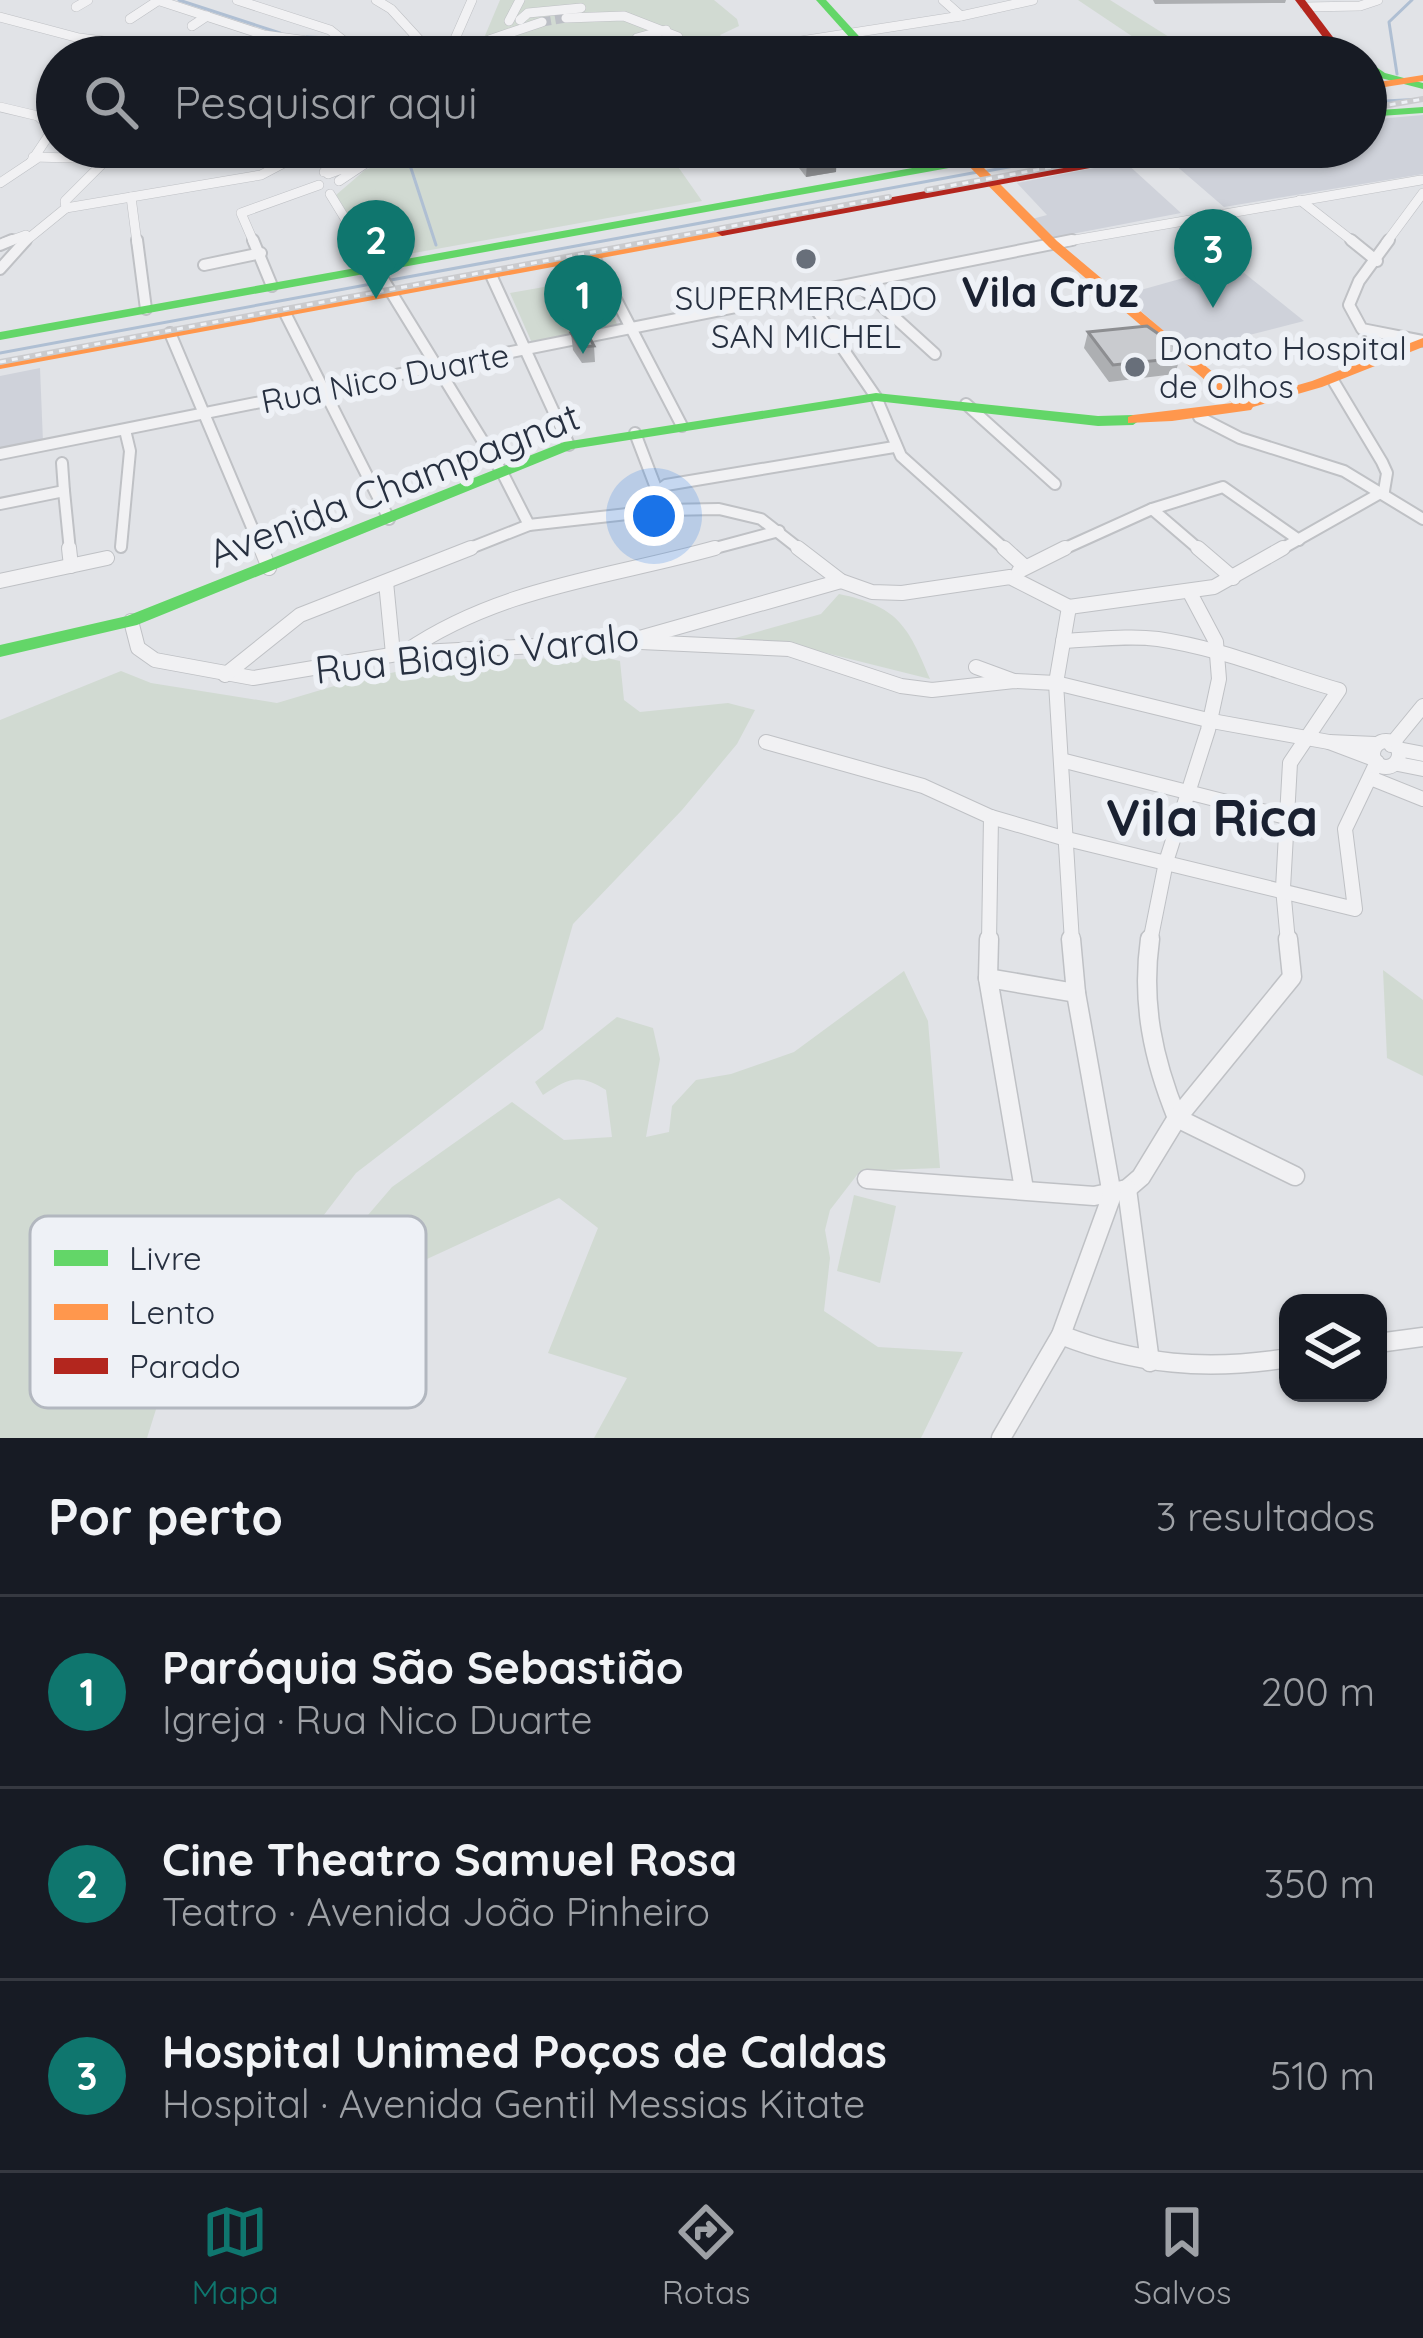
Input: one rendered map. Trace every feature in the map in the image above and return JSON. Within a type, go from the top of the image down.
[{"type":"main road","points":[[820,0],[852,34]]},
{"type":"main road","points":[[1307,4],[1335,36]]},
{"type":"main road","points":[[1387,77],[1423,84]]},
{"type":"main road","points":[[1387,88],[1400,81]]},
{"type":"main road","points":[[1387,92],[1423,84]]},
{"type":"main road","points":[[1387,99],[1423,110]]},
{"type":"main road","points":[[977,170],[1048,245],[1239,409]]},
{"type":"main road","points":[[0,365],[387,290],[594,257],[977,170]]},
{"type":"main road","points":[[0,336],[272,286],[977,170]]},
{"type":"main road","name":"Avenida Champagnat","points":[[0,651],[131,621],[569,445],[876,397],[1098,422],[1199,417],[1334,382],[1423,341]]},
{"type":"street","points":[[76,7],[88,0]]},
{"type":"street","points":[[130,19],[158,0],[271,36]]},
{"type":"street","points":[[237,0],[314,23],[334,36]]},
{"type":"street","points":[[376,0],[413,36]]},
{"type":"street","points":[[448,0],[466,11]]},
{"type":"street","points":[[455,36],[472,0]]},
{"type":"street","points":[[514,23],[520,0]]},
{"type":"street","points":[[944,0],[962,16]]},
{"type":"street","points":[[841,36],[1033,0]]},
{"type":"street","points":[[1307,4],[1360,6],[1378,0]]},
{"type":"street","points":[[0,1],[1,17],[79,36]]},
{"type":"street","points":[[494,36],[525,13],[632,10],[642,19]]},
{"type":"street","points":[[566,18],[604,13],[642,19],[677,36]]},
{"type":"street","points":[[192,26],[207,16]]},
{"type":"street","points":[[514,23],[542,22]]},
{"type":"street","points":[[642,36],[666,30]]},
{"type":"street","points":[[0,104],[36,110]]},
{"type":"street","points":[[0,104],[36,117]]},
{"type":"street","points":[[0,183],[36,156]]},
{"type":"street","points":[[66,208],[65,201],[98,168]]},
{"type":"street","points":[[0,269],[66,208],[262,175],[275,168]]},
{"type":"street","points":[[327,183],[336,168]]},
{"type":"street","points":[[272,286],[241,212],[327,183],[354,168]]},
{"type":"street","points":[[327,183],[387,290],[503,473],[529,525]]},
{"type":"street","name":"Rua Nico Duarte","points":[[0,454],[1048,245],[1398,184],[1422,185]]},
{"type":"street","points":[[1422,185],[1352,293],[1349,305],[1354,320],[1364,329],[1423,341]]},
{"type":"street","points":[[131,197],[146,309]]},
{"type":"street","points":[[1300,200],[1377,261]]},
{"type":"street","points":[[0,245],[37,231]]},
{"type":"street","points":[[204,265],[261,253]]},
{"type":"street","points":[[594,257],[682,426]]},
{"type":"street","points":[[491,275],[569,445]]},
{"type":"street","points":[[858,284],[935,354]]},
{"type":"street","points":[[806,295],[876,397],[894,447],[1024,567]]},
{"type":"street","points":[[285,313],[389,519]]},
{"type":"street","points":[[170,333],[269,568]]},
{"type":"street","points":[[1010,577],[1069,607],[1190,591],[1233,578],[1384,490],[1387,473],[1382,462],[1334,382]]},
{"type":"street","points":[[966,404],[1055,484]]},
{"type":"street","points":[[1199,417],[1218,430],[1323,462],[1384,490],[1423,519]]},
{"type":"street","points":[[121,548],[130,451],[125,430]]},
{"type":"street","points":[[635,433],[656,488]]},
{"type":"street","points":[[627,514],[656,488],[894,447]]},
{"type":"street","points":[[62,463],[71,566]]},
{"type":"street","points":[[225,675],[300,615],[529,525],[627,514],[719,509],[744,513],[779,531],[841,581],[872,592],[902,593],[1010,577],[1128,516],[1207,489],[1227,488],[1299,540]]},
{"type":"street","points":[[0,504],[64,490]]},
{"type":"street","points":[[1152,509],[1233,578]]},
{"type":"street","points":[[386,582],[398,653],[461,616],[522,590],[648,565],[779,531]]},
{"type":"street","points":[[0,581],[107,558]]},
{"type":"street","name":"Rua Biagio Varalo","points":[[131,621],[138,648],[155,660],[225,675],[285,675],[398,653],[628,641],[841,581]]},
{"type":"street","points":[[1190,591],[1218,650],[1212,721],[1144,959],[1146,1011],[1159,1069],[1178,1118],[1295,1176]]},
{"type":"street","points":[[1069,607],[1056,683],[1076,993],[1150,1362]]},
{"type":"street","points":[[1000,1438],[1060,1335],[1119,1192],[1141,1177],[1178,1118],[1292,977],[1282,888],[1292,759],[1321,739],[1339,691],[1242,662],[1218,650],[1140,637],[1063,641]]},
{"type":"street","points":[[628,641],[789,650],[821,656],[901,686],[932,691],[1014,681],[1056,683],[1212,721],[1321,739],[1423,769]]},
{"type":"street","points":[[976,667],[1014,681]]},
{"type":"street","points":[[766,742],[923,786],[991,817],[1063,838],[1355,909],[1345,830],[1350,812],[1423,706]]},
{"type":"street","points":[[1384,757],[1423,754]]},
{"type":"street","points":[[1384,757],[1423,799]]},
{"type":"street","points":[[1061,760],[1286,817]]},
{"type":"street","points":[[991,817],[988,978],[1024,1190]]},
{"type":"street","points":[[988,978],[1076,993]]},
{"type":"street","points":[[867,1179],[1119,1192]]},
{"type":"street","points":[[1060,1335],[1118,1357],[1198,1370],[1279,1359]]},
{"type":"street","points":[[1387,1342],[1423,1337]]},
{"type":"shaded area","points":[[500,0],[714,0],[739,26],[721,36],[485,36]]},
{"type":"shaded area","points":[[1078,0],[1110,0],[1167,36],[1132,36]]},
{"type":"shaded area","points":[[1423,115],[1423,174],[1224,207],[1179,168],[1387,168],[1387,118]]},
{"type":"shaded area","points":[[679,168],[702,201],[375,260],[336,195],[365,170]]},
{"type":"shaded area","points":[[1094,168],[1132,168],[1181,213],[1051,238],[1032,219],[1047,215],[1017,183]]},
{"type":"shaded area","points":[[1233,264],[1304,321],[1186,351],[1123,295]]},
{"type":"shaded area","points":[[595,278],[618,326],[532,343],[510,293]]},
{"type":"shaded area","points":[[40,368],[43,442],[0,451],[0,376]]},
{"type":"shaded area","points":[[839,594],[875,605],[898,621],[930,679],[782,642],[732,639],[821,614]]},
{"type":"shaded area","points":[[602,657],[620,661],[624,700],[640,712],[728,703],[755,710],[737,744],[682,810],[573,924],[543,1029],[356,1173],[323,1216],[30,1216],[30,1408],[156,1408],[147,1438],[0,1438],[0,720],[121,671],[151,683],[277,703],[351,681],[450,661]]},
{"type":"shaded area","points":[[1383,970],[1423,1000],[1423,1076],[1387,1058]]},
{"type":"shaded area","points":[[904,971],[928,1021],[940,1168],[860,1171],[830,1210],[825,1230],[830,1258],[824,1311],[878,1347],[963,1352],[921,1438],[594,1438],[627,1378],[548,1353],[598,1228],[559,1198],[426,1259],[426,1216],[367,1216],[392,1187],[512,1102],[564,1140],[612,1137],[606,1090],[574,1080],[543,1095],[535,1082],[617,1017],[653,1028],[660,1059],[646,1137],[669,1132],[672,1106],[696,1080],[731,1074],[794,1052]]},
{"type":"shaded area","points":[[854,1195],[896,1206],[880,1283],[837,1271]]},
{"type":"building","points":[[1147,326],[1173,344],[1180,358],[1113,365],[1088,332]]},
{"type":"building","points":[[586,331],[594,346],[580,347],[571,333]]},
{"type":"waterway","points":[[179,0],[280,33]]},
{"type":"waterway","points":[[1397,74],[1389,22],[1412,0]]},
{"type":"waterway","points":[[1387,101],[1423,99]]},
{"type":"waterway","points":[[411,168],[436,245]]},
{"type":"waterway","points":[[987,171],[1003,168]]},
{"type":"waterway","points":[[391,280],[978,172]]},
{"type":"waterway","points":[[0,353],[382,282]]},
{"type":"tunnel","points":[[542,22],[566,18]]},
{"type":"railway","points":[[1387,105],[1423,99]]},
{"type":"railway","points":[[927,190],[1047,168]]},
{"type":"railway","points":[[0,362],[889,197]]},
{"type":"traffic: fast","points":[[821,0],[854,36]]},
{"type":"traffic: fast","points":[[1387,77],[1423,86]]},
{"type":"traffic: fast","points":[[1387,113],[1423,110]]},
{"type":"traffic: fast","points":[[0,336],[932,168]]},
{"type":"traffic: fast","points":[[0,651],[131,621],[569,445],[876,397],[1098,421],[1133,420]]},
{"type":"traffic: slow","points":[[1387,84],[1423,78]]},
{"type":"traffic: slow","points":[[977,168],[1053,244],[1246,407]]},
{"type":"traffic: slow","points":[[0,365],[722,232]]},
{"type":"traffic: slow","points":[[1133,420],[1210,412],[1282,395],[1423,342]]},
{"type":"traffic: jam","points":[[1300,0],[1327,36]]},
{"type":"traffic: jam","points":[[722,232],[1072,168]]},
{"type":"place","name":"SUPERMERCADO SAN MICHEL","points":[[806,259]]},
{"type":"place","name":"Cine Theatro Samuel Rosa","points":[[376,299]]},
{"type":"place","name":"Hospital Unimed Poços de Caldas","points":[[1213,308]]},
{"type":"place","name":"Paróquia São Sebastião","points":[[583,354]]},
{"type":"place","name":"Donato Hospital de Olhos","points":[[1135,367]]},
{"type":"district","name":"Vila Cruz","points":[[1050,292]]},
{"type":"district","name":"Vila Rica","points":[[1212,818]]}]
